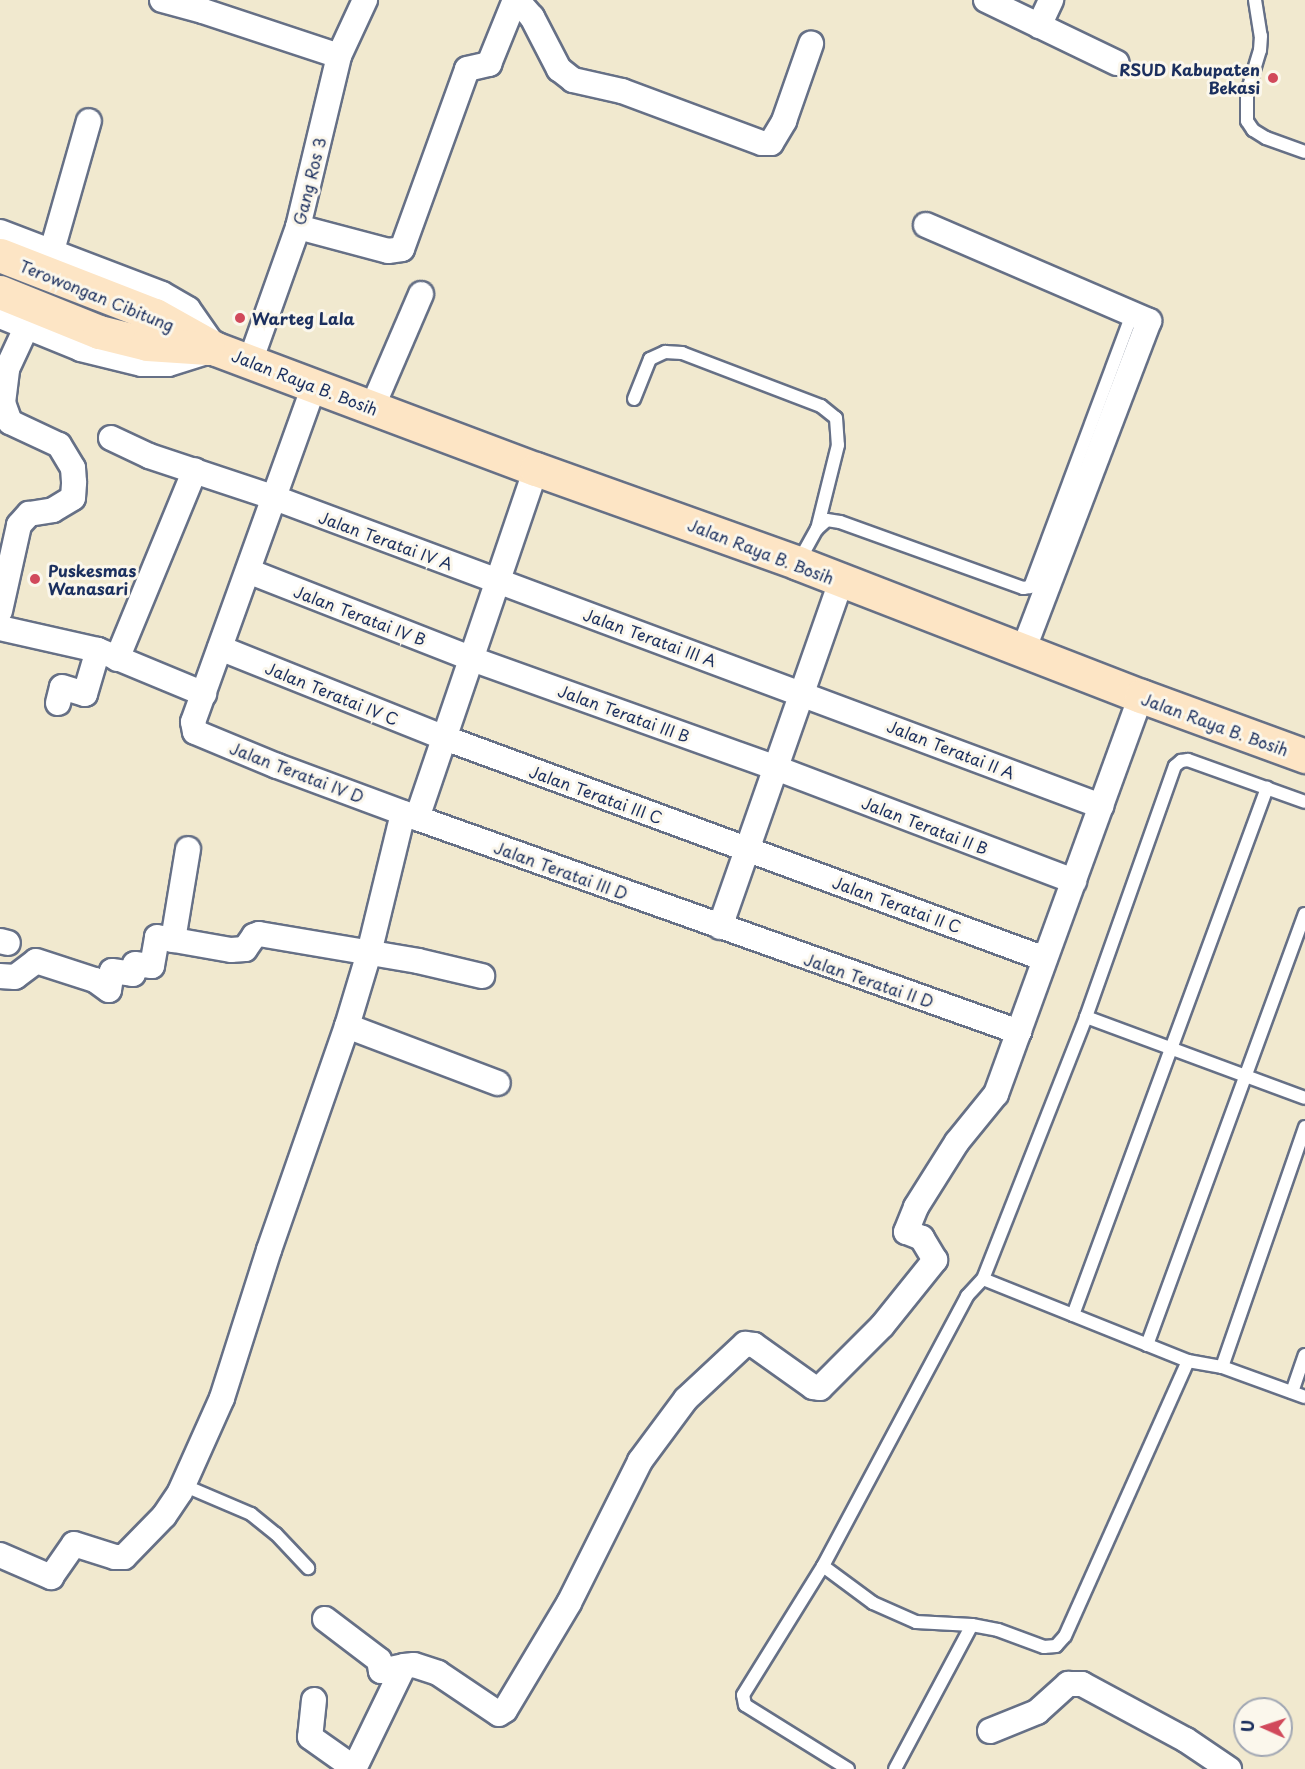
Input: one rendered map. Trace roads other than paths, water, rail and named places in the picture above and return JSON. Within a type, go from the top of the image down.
[{"type":"street","points":[[162,0],[213,14],[339,56]]},
{"type":"street","name":"Gang Ros 3","points":[[250,362],[298,227],[339,56],[365,0]]},
{"type":"street","points":[[298,227],[388,251],[402,249],[467,69],[489,64],[516,0],[532,17],[559,69],[573,81],[621,91],[762,143],[771,142],[784,121],[811,44]]},
{"type":"street","points":[[986,0],[1117,63]]},
{"type":"street","points":[[1039,26],[1051,0]]},
{"type":"street","points":[[51,254],[89,121]]},
{"type":"street","points":[[927,225],[1149,321],[1023,651]]},
{"type":"street","name":"Jalan Raya B. Bosih","points":[[0,232],[51,254],[171,299],[188,309],[216,349],[536,469],[798,563],[1141,696],[1305,756]]},
{"type":"street","name":"Terowongan Cibitung","points":[[0,255],[155,315],[216,349]]},
{"type":"street","name":"Terowongan Cibitung","points":[[0,292],[99,332],[137,342],[216,349]]},
{"type":"street","points":[[372,408],[421,294]]},
{"type":"street","name":"Jalan Raya B. Bosih","points":[[0,316],[81,349],[142,364],[168,364],[216,349]]},
{"type":"street","points":[[0,611],[19,525],[29,514],[53,510],[73,498],[74,490],[73,468],[59,445],[10,422],[3,404],[7,369],[27,326]]},
{"type":"street","points":[[0,628],[108,655],[204,693],[314,386]]},
{"type":"street","name":"Jalan Teratai IV A","points":[[111,438],[149,456],[275,498],[498,581]]},
{"type":"street","points":[[0,1555],[51,1577],[74,1544],[122,1558],[164,1516],[183,1485],[222,1398],[269,1250],[347,1026],[410,815],[445,738],[536,469]]},
{"type":"street","points":[[58,703],[62,687],[85,694],[108,655],[195,470]]},
{"type":"street","name":"Jalan Teratai IV B","points":[[248,571],[472,659]]},
{"type":"street","name":"Jalan Teratai III A","points":[[498,581],[802,693]]},
{"type":"street","points":[[720,927],[841,581]]},
{"type":"street","name":"Jalan Teratai IV C","points":[[220,648],[445,738]]},
{"type":"street","name":"Jalan Teratai III B","points":[[472,659],[776,768]]},
{"type":"street","name":"Jalan Teratai IV D","points":[[204,693],[193,728],[195,732],[277,766],[410,815]]},
{"type":"street","name":"Jalan Teratai II A","points":[[802,693],[1101,806]]},
{"type":"street","points":[[325,1619],[380,1660],[381,1671],[414,1665],[438,1673],[499,1713],[506,1710],[569,1603],[640,1461],[686,1399],[745,1344],[754,1345],[813,1387],[820,1388],[874,1334],[935,1260],[922,1238],[906,1232],[916,1207],[957,1142],[996,1094],[1141,696]]},
{"type":"street","name":"Jalan Teratai III C","points":[[445,738],[748,850]]},
{"type":"street","name":"Jalan Teratai II B","points":[[776,768],[1074,881]]},
{"type":"street","name":"Jalan Teratai III D","points":[[410,815],[720,927]]},
{"type":"street","points":[[173,940],[188,849]]},
{"type":"street","name":"Jalan Teratai II C","points":[[748,850],[1045,959]]},
{"type":"street","name":"Jalan Teratai II D","points":[[720,927],[1018,1032]]},
{"type":"street","points":[[0,976],[15,977],[36,961],[95,980],[109,990],[112,971],[133,974],[135,964],[152,966],[157,938],[231,950],[245,949],[254,936],[259,934],[369,952],[482,976]]},
{"type":"street","points":[[347,1026],[498,1083]]},
{"type":"street","points":[[314,1700],[310,1737],[354,1769],[404,1666]]},
{"type":"street","points":[[990,1731],[1037,1712],[1068,1684],[1082,1684],[1186,1740],[1229,1769]]},
{"type":"lane","points":[[1255,0],[1262,36],[1258,60],[1247,93],[1247,121],[1252,130],[1266,138],[1305,152]]},
{"type":"lane","points":[[817,529],[827,520],[840,522],[1023,588],[1030,587],[1128,326]]},
{"type":"lane","points":[[634,399],[650,358],[665,352],[682,353],[821,406],[836,418],[838,445],[817,529],[798,563]]},
{"type":"lane","points":[[848,1769],[745,1705],[742,1698],[823,1566],[967,1296],[984,1279],[1086,1017],[1174,766],[1181,761],[1188,760],[1305,802]]},
{"type":"lane","points":[[1073,1315],[1267,788]]},
{"type":"lane","points":[[1147,1345],[1305,914]]},
{"type":"lane","points":[[1086,1017],[1305,1098]]},
{"type":"lane","points":[[1222,1366],[1305,1127]]},
{"type":"lane","points":[[984,1279],[1188,1361],[1222,1366],[1305,1397]]},
{"type":"lane","points":[[1292,1392],[1305,1355]]},
{"type":"lane","points":[[823,1566],[873,1603],[916,1622],[972,1625],[998,1630],[1044,1647],[1056,1646],[1065,1636],[1188,1361]]},
{"type":"lane","points":[[183,1485],[251,1514],[276,1534],[308,1568]]},
{"type":"lane","points":[[895,1769],[972,1625]]},
{"type":"place","name":"RSUD Kabupaten Bekasi","points":[[1273,78]]},
{"type":"place","name":"Warteg Lala","points":[[240,318]]},
{"type":"place","name":"Puskesmas Wanasari","points":[[35,579]]}]
